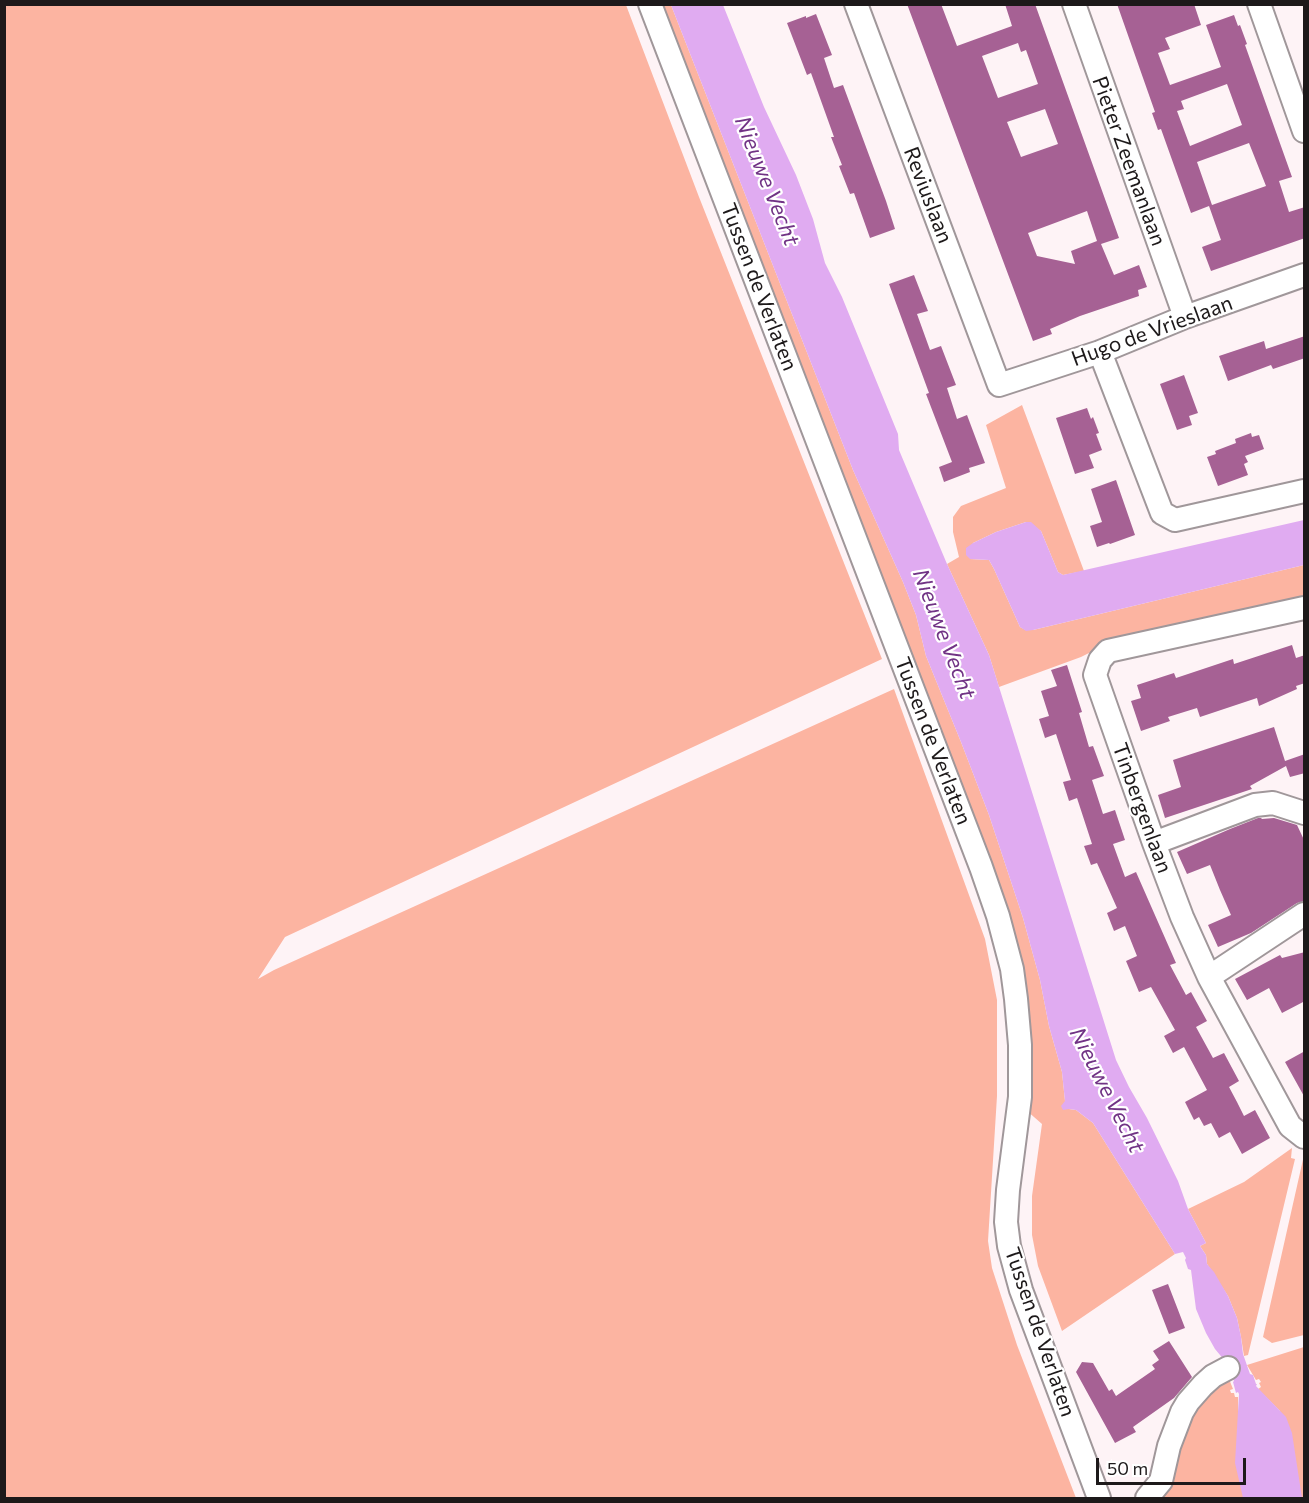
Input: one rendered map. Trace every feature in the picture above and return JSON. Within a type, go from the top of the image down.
[{"type":"street","name":"Tussen de Verlaten","points":[[650,4],[998,916],[1012,969],[1020,1046],[1020,1096],[1006,1222],[1009,1246],[1021,1290],[1099,1498]]},
{"type":"street","name":"Reviuslaan","points":[[856,4],[999,385]]},
{"type":"street","name":"Pieter Zeemanlaan","points":[[1074,4],[1185,317]]},
{"type":"street","points":[[1259,4],[1305,131]]},
{"type":"street","name":"Hugo de Vrieslaan","points":[[999,385],[1100,352],[1185,317],[1305,275]]},
{"type":"street","points":[[1100,352],[1162,513],[1175,520],[1305,491]]},
{"type":"street","name":"Tinbergenlaan","points":[[1305,608],[1108,651],[1100,660],[1095,675],[1154,843],[1182,917],[1209,977],[1290,1126],[1305,1137]]},
{"type":"street","points":[[1154,843],[1256,805],[1273,803],[1305,813]]},
{"type":"street","points":[[1209,977],[1305,914]]},
{"type":"street","points":[[1147,1498],[1161,1480],[1169,1446],[1188,1402],[1213,1376],[1228,1368]]},
{"type":"shaded area","points":[[4,5],[626,5],[699,197],[882,659],[285,937],[258,979],[894,689],[985,939],[997,1000],[997,1096],[988,1241],[992,1268],[1017,1345],[1076,1498],[5,1498]]},
{"type":"shaded area","points":[[658,5],[671,5],[853,470],[916,615],[926,656],[989,815],[1023,918],[1062,1072],[1065,1101],[1069,1109],[1076,1110],[1093,1123],[1175,1254],[1062,1331],[1038,1266],[1032,1235],[1032,1196],[1042,1124],[1026,1110],[1022,991]]},
{"type":"shaded area","points":[[1022,405],[1084,571],[1063,575],[1058,572],[1041,531],[1026,522],[973,543],[970,559],[989,560],[1020,627],[1033,630],[1304,565],[1304,598],[1113,641],[1081,657],[999,687],[989,655],[947,564],[959,557],[953,532],[953,517],[961,506],[1006,488],[986,425]]},
{"type":"shaded area","points":[[1292,1148],[1291,1158],[1295,1159],[1248,1355],[1244,1356],[1237,1318],[1228,1296],[1207,1264],[1206,1255],[1200,1246],[1206,1243],[1188,1209],[1244,1182]]},
{"type":"shaded area","points":[[1304,1155],[1304,1335],[1272,1343],[1263,1337]]},
{"type":"shaded area","points":[[1304,1347],[1304,1498],[1157,1498],[1187,1418],[1227,1374],[1233,1389],[1230,1390],[1231,1393],[1238,1397],[1238,1428],[1280,1411],[1258,1389],[1261,1387],[1259,1383],[1261,1382],[1259,1379],[1256,1380],[1247,1365]]},
{"type":"water","name":"Nieuwe Vecht","points":[[671,5],[723,5],[764,107],[796,175],[813,219],[825,263],[842,297],[898,434],[899,450],[947,564],[989,655],[1116,1060],[1178,1181],[1188,1209],[1206,1243],[1200,1246],[1206,1255],[1207,1264],[1228,1296],[1237,1318],[1243,1354],[1250,1374],[1253,1375],[1256,1386],[1286,1417],[1292,1433],[1302,1498],[1243,1498],[1235,1463],[1239,1394],[1236,1393],[1234,1381],[1225,1361],[1206,1333],[1196,1309],[1191,1270],[1188,1269],[1186,1258],[1183,1252],[1175,1254],[1093,1123],[1076,1110],[1063,1110],[1061,1106],[1065,1101],[1062,1072],[1049,1026],[1040,980],[1023,918],[989,815],[926,656],[916,615],[853,470]]},
{"type":"water","points":[[1304,520],[1304,565],[1026,631],[1020,627],[989,560],[970,559],[966,555],[966,548],[973,543],[996,532],[1031,522],[1041,531],[1058,572],[1063,575]]},
{"type":"building","points":[[907,4],[941,4],[957,46],[1012,26],[1005,4],[1035,4],[1119,238],[1101,244],[1114,275],[1139,265],[1147,287],[1138,290],[1139,296],[1080,316],[1050,329],[1052,334],[1033,341]],"holes":[[[1018,43],[1021,52],[1026,50],[1038,84],[998,98],[982,56]],[[1045,109],[1058,144],[1021,157],[1007,122]],[[1087,211],[1097,241],[1071,251],[1075,264],[1037,256],[1028,233]]]},
{"type":"building","points":[[1117,4],[1194,4],[1201,25],[1165,38],[1170,49],[1158,53],[1170,85],[1221,67],[1206,25],[1234,15],[1247,44],[1245,45],[1292,177],[1279,181],[1289,212],[1305,207],[1305,238],[1211,271],[1202,247],[1221,240],[1209,206],[1191,213],[1161,129],[1158,130],[1152,113],[1155,112]],"holes":[[[1227,84],[1242,125],[1190,146],[1177,111],[1184,109],[1181,101]],[[1249,143],[1266,186],[1212,205],[1197,162]]]},
{"type":"building","points":[[816,14],[832,55],[824,58],[834,88],[843,85],[895,229],[870,238],[854,193],[850,194],[839,166],[842,165],[831,137],[834,137],[811,73],[807,75],[787,23]]},
{"type":"building","points":[[914,275],[928,311],[917,314],[930,350],[941,346],[956,385],[947,388],[957,419],[967,415],[985,463],[969,468],[970,472],[944,482],[939,467],[952,462],[926,394],[929,393],[889,284]]},
{"type":"building","points":[[1305,336],[1305,358],[1273,369],[1271,365],[1228,381],[1219,356],[1264,341],[1266,349]]},
{"type":"building","points":[[1184,375],[1198,413],[1189,416],[1192,425],[1177,430],[1160,384]]},
{"type":"building","points":[[1087,408],[1099,433],[1096,434],[1102,450],[1089,455],[1094,468],[1075,474],[1056,418]]},
{"type":"building","points":[[1251,433],[1252,437],[1259,435],[1264,449],[1245,456],[1248,462],[1244,464],[1248,475],[1218,486],[1207,457],[1216,454],[1215,451],[1236,443],[1235,439]]},
{"type":"building","points":[[1116,480],[1135,535],[1097,547],[1090,526],[1102,522],[1091,489]]},
{"type":"building","points":[[1292,645],[1296,658],[1305,655],[1305,683],[1296,686],[1297,689],[1259,706],[1257,698],[1200,717],[1197,708],[1168,717],[1170,721],[1141,731],[1131,701],[1141,698],[1137,685],[1174,673],[1176,678],[1233,659],[1234,664]]},
{"type":"building","points":[[1067,665],[1082,712],[1079,713],[1089,747],[1093,746],[1104,776],[1092,780],[1103,814],[1115,810],[1125,840],[1113,844],[1125,877],[1136,872],[1176,963],[1170,965],[1186,995],[1191,992],[1207,1021],[1196,1027],[1213,1058],[1224,1053],[1239,1081],[1229,1087],[1244,1116],[1255,1110],[1270,1138],[1242,1154],[1230,1132],[1219,1138],[1211,1123],[1204,1126],[1199,1117],[1194,1120],[1185,1102],[1207,1090],[1184,1047],[1173,1053],[1164,1036],[1175,1030],[1151,987],[1139,992],[1126,961],[1137,956],[1125,926],[1114,931],[1107,913],[1117,908],[1097,863],[1091,865],[1084,846],[1092,844],[1077,798],[1069,801],[1063,782],[1071,780],[1056,734],[1045,738],[1039,719],[1049,716],[1041,691],[1057,686],[1051,670]]},
{"type":"building","points":[[1274,727],[1285,761],[1305,754],[1305,773],[1290,777],[1286,766],[1250,786],[1252,789],[1165,818],[1158,795],[1181,787],[1173,760]]},
{"type":"building","points":[[1258,818],[1274,818],[1297,825],[1305,842],[1305,901],[1297,903],[1251,933],[1218,947],[1208,925],[1231,915],[1210,865],[1187,874],[1177,852]]},
{"type":"building","points":[[1305,952],[1305,1001],[1282,1013],[1269,988],[1247,1000],[1235,979],[1280,955],[1282,958]]},
{"type":"building","points":[[1305,1051],[1305,1098],[1285,1062]]},
{"type":"building","points":[[1168,1284],[1185,1328],[1169,1334],[1152,1290]]},
{"type":"building","points":[[1169,1341],[1192,1377],[1174,1398],[1133,1427],[1136,1432],[1115,1443],[1076,1372],[1082,1362],[1093,1363],[1109,1391],[1112,1389],[1116,1396],[1155,1369],[1152,1365],[1159,1360],[1153,1351]]}]
